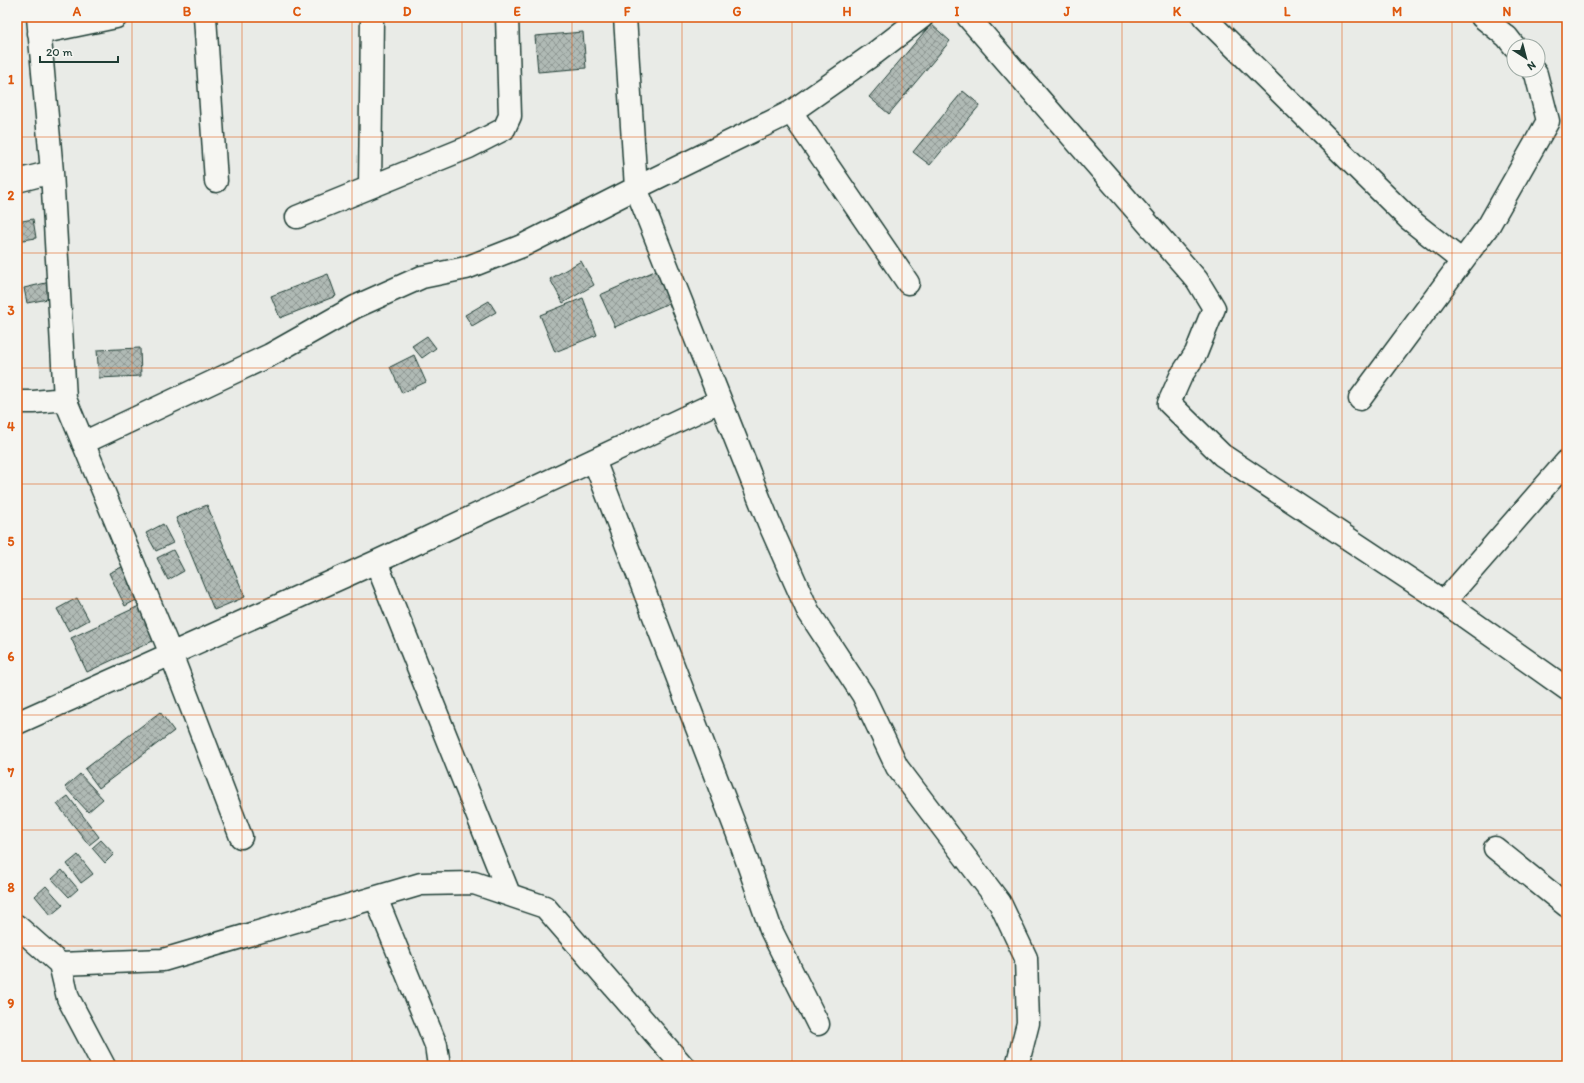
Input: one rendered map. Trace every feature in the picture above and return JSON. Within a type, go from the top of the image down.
[{"type":"street","points":[[116,17],[39,25],[52,172],[64,399],[171,654],[241,837]]},
{"type":"street","points":[[205,17],[216,181]]},
{"type":"street","points":[[370,187],[372,17]]},
{"type":"street","points":[[297,217],[469,147],[504,129],[510,116],[506,17]]},
{"type":"street","points":[[625,17],[636,188],[769,523],[808,611],[863,695],[898,767],[1000,903],[1026,958],[1028,1023],[1017,1066]]},
{"type":"street","points":[[83,444],[270,355],[356,307],[422,277],[466,268],[522,246],[791,112],[875,53],[922,17]]},
{"type":"street","points":[[968,17],[1197,280],[1214,308],[1196,353],[1181,376],[1169,403],[1222,455],[1444,602],[1567,689]]},
{"type":"street","points":[[1204,17],[1409,219],[1462,261]]},
{"type":"street","points":[[1482,17],[1508,38]]},
{"type":"street","points":[[1360,399],[1489,225],[1548,121],[1537,78]]},
{"type":"street","points":[[791,112],[908,283]]},
{"type":"street","points":[[17,181],[52,172]]},
{"type":"street","points":[[17,402],[64,399]]},
{"type":"street","points":[[17,723],[376,562],[720,401]]},
{"type":"street","points":[[594,460],[734,824],[770,930],[818,1024]]},
{"type":"street","points":[[1444,602],[1567,461]]},
{"type":"street","points":[[376,562],[509,894]]},
{"type":"street","points":[[1495,848],[1567,906]]},
{"type":"street","points":[[60,964],[163,960],[421,884],[474,883],[545,907],[683,1066]]},
{"type":"street","points":[[376,898],[436,1045],[439,1066]]},
{"type":"street","points":[[17,926],[60,964],[68,998],[104,1066]]},
{"type":"building","points":[[931,24],[950,41],[889,114],[869,97]]},
{"type":"building","points":[[583,32],[586,68],[538,72],[535,36]]},
{"type":"building","points":[[963,91],[980,105],[930,165],[913,152]]},
{"type":"building","points":[[33,219],[36,238],[17,241],[17,222]]},
{"type":"building","points":[[581,261],[594,285],[563,303],[550,279]]},
{"type":"building","points":[[657,270],[671,302],[615,327],[600,295]]},
{"type":"building","points":[[328,274],[336,296],[280,318],[271,296]]},
{"type":"building","points":[[50,282],[53,298],[27,303],[24,288]]},
{"type":"building","points":[[583,298],[597,335],[555,352],[540,315]]},
{"type":"building","points":[[489,301],[496,312],[472,326],[465,315]]},
{"type":"building","points":[[427,336],[436,348],[422,358],[412,346]]},
{"type":"building","points":[[140,348],[141,376],[99,378],[97,350]]},
{"type":"building","points":[[414,355],[426,382],[402,393],[390,367]]},
{"type":"building","points":[[207,505],[245,597],[214,610],[176,518]]},
{"type":"building","points":[[163,524],[173,543],[156,551],[146,533]]},
{"type":"building","points":[[173,550],[184,571],[168,580],[157,558]]},
{"type":"building","points":[[124,566],[140,598],[125,606],[109,573]]},
{"type":"building","points":[[77,598],[89,620],[69,631],[57,609]]},
{"type":"building","points":[[139,606],[155,640],[87,672],[71,638]]},
{"type":"building","points":[[160,712],[174,731],[99,788],[85,769]]},
{"type":"building","points":[[80,774],[103,799],[88,812],[65,787]]},
{"type":"building","points":[[68,796],[99,837],[89,845],[57,804]]},
{"type":"building","points":[[101,840],[114,854],[105,863],[92,848]]},
{"type":"building","points":[[78,855],[93,874],[81,883],[67,864]]},
{"type":"building","points":[[62,870],[78,889],[69,897],[52,879]]},
{"type":"building","points":[[46,886],[63,905],[51,915],[35,896]]}]
